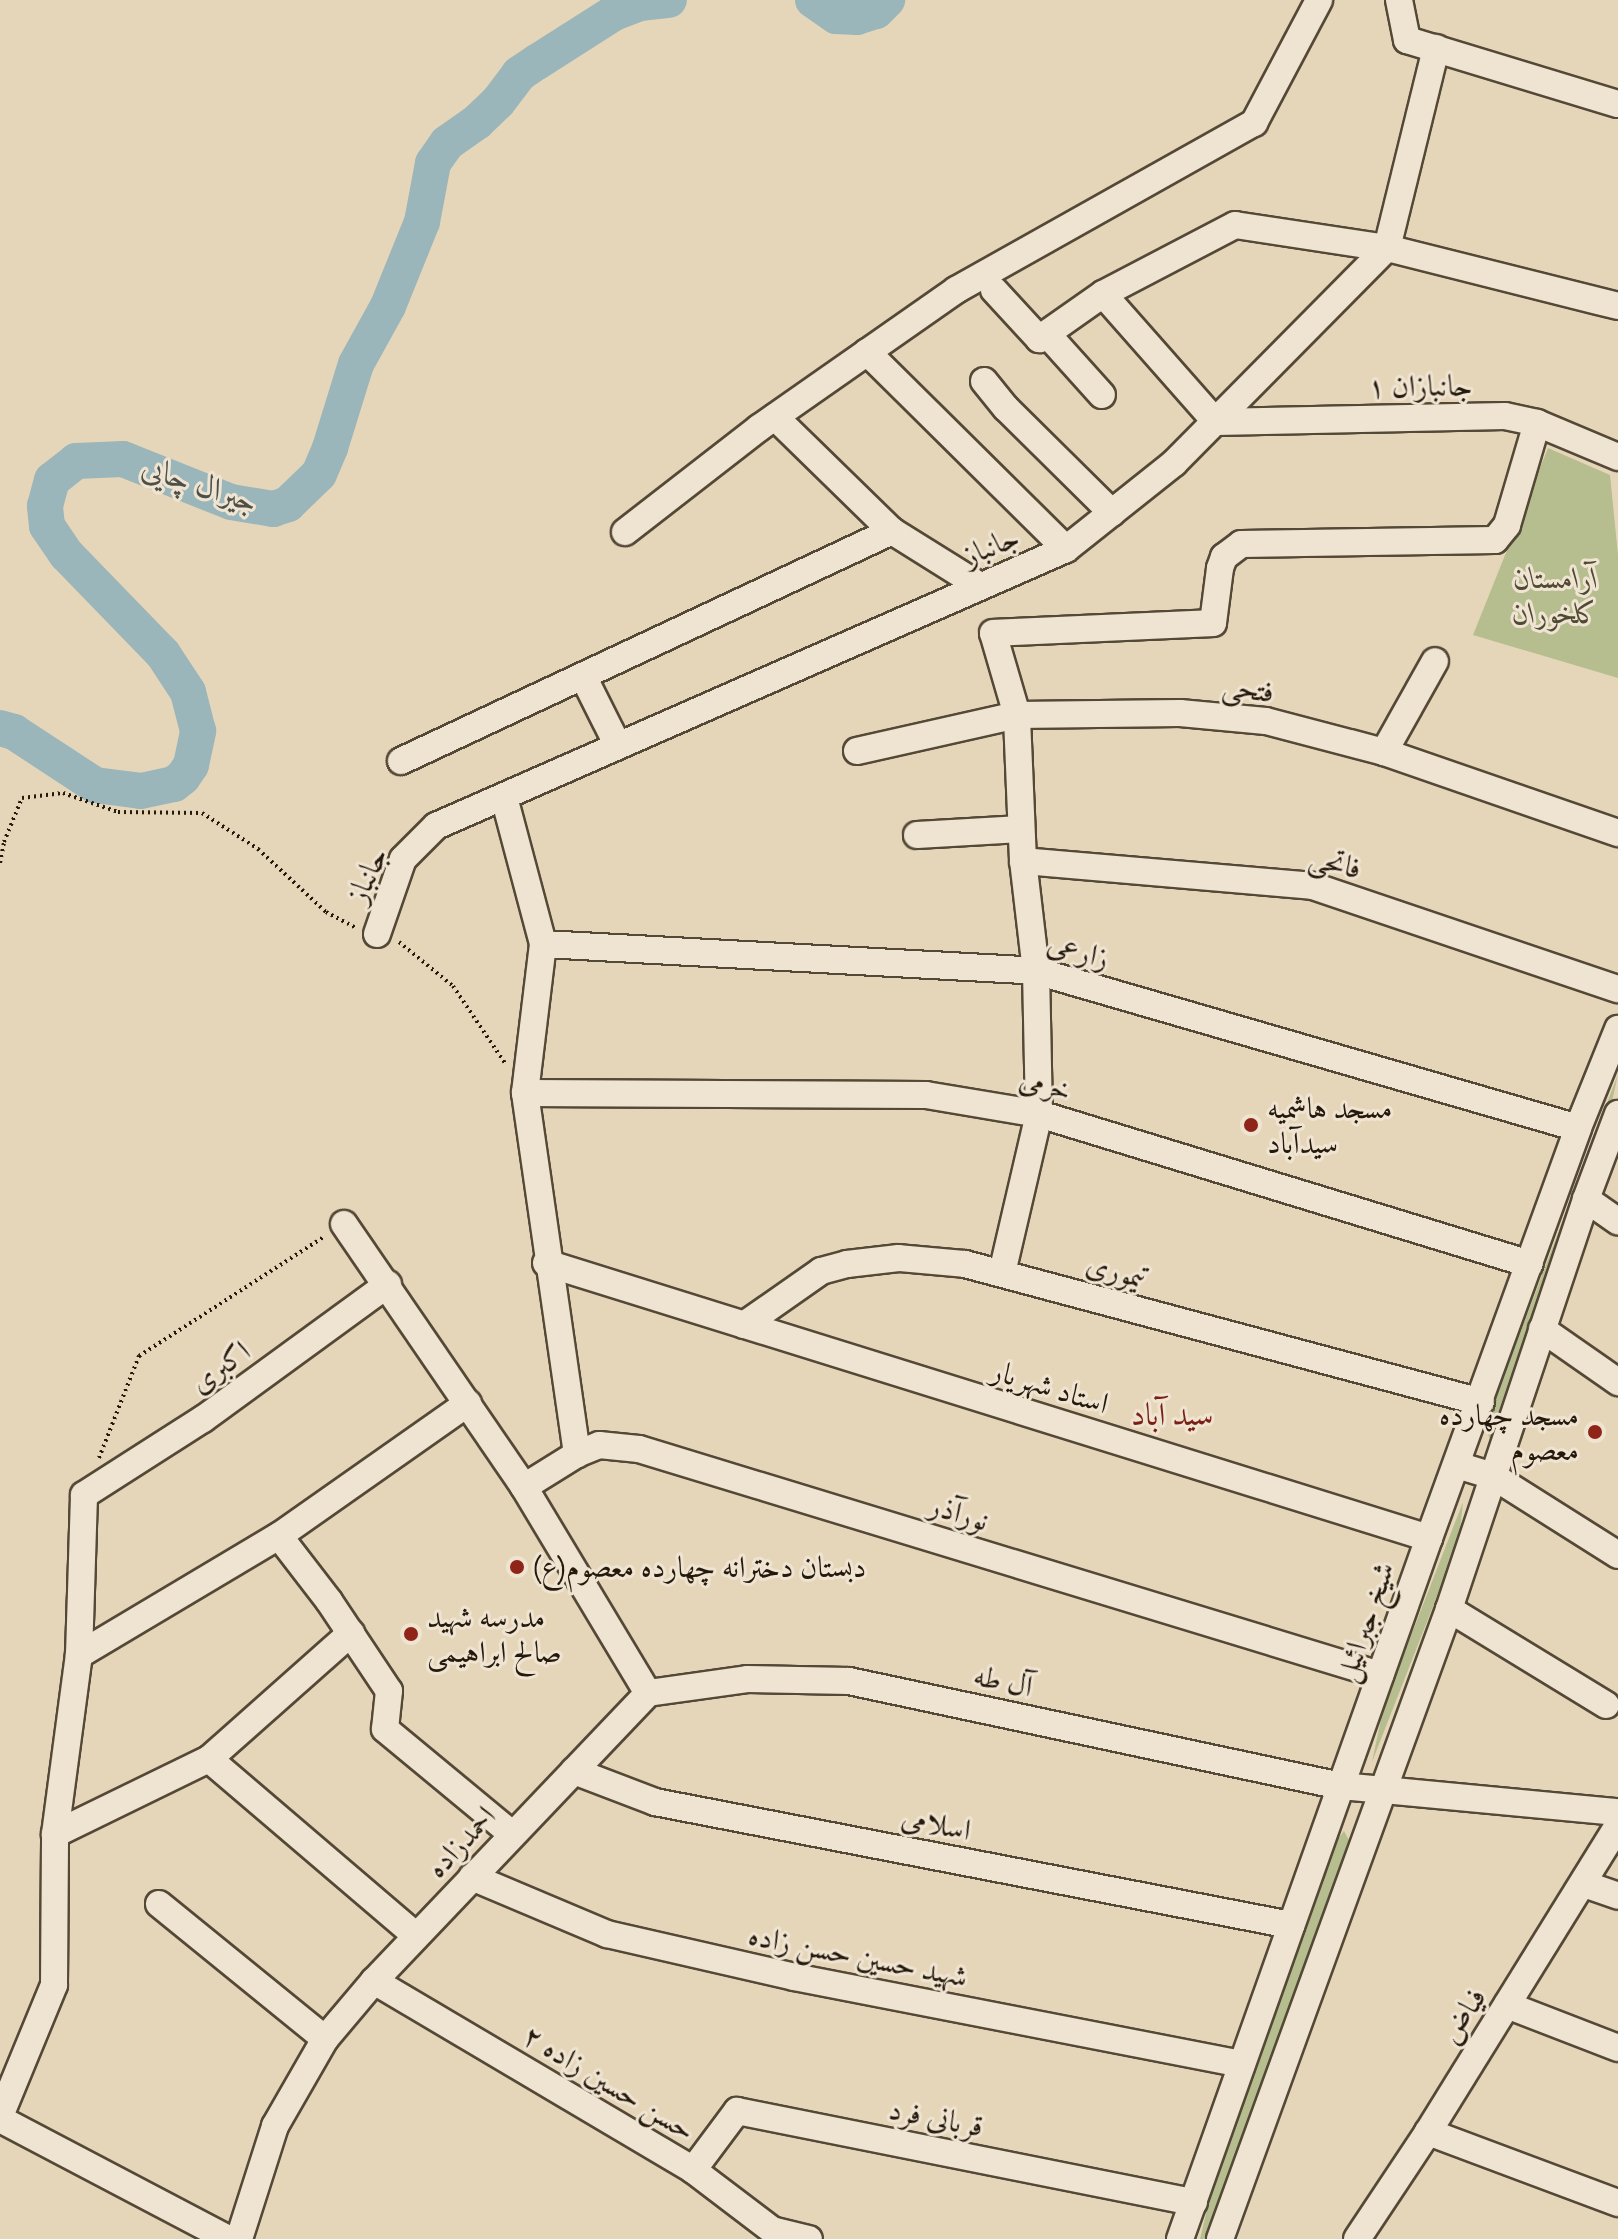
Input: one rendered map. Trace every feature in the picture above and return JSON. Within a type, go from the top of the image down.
[{"type":"street","points":[[625,532],[775,417],[956,290],[1254,123],[1319,0]]},
{"type":"street","points":[[1399,0],[1407,40],[1618,104]]},
{"type":"street","points":[[1387,248],[1436,48]]},
{"type":"street","points":[[994,290],[1039,339],[1103,294],[1235,225],[1387,248],[1618,306]]},
{"type":"street","name":"جانباز","points":[[377,934],[403,859],[436,826],[1066,549],[1174,463],[1387,248]]},
{"type":"street","points":[[1103,294],[1216,422]]},
{"type":"street","points":[[1047,334],[1102,395]]},
{"type":"street","points":[[867,352],[1066,549]]},
{"type":"street","points":[[984,381],[1112,513]]},
{"type":"street","name":"جانبازان ۱","points":[[1216,422],[1505,416],[1537,423],[1618,457]]},
{"type":"street","points":[[775,417],[892,531],[980,586]]},
{"type":"street","points":[[1002,1273],[1039,1114],[1036,971],[1023,861],[1017,715],[993,633],[1213,623],[1220,568],[1224,557],[1241,544],[1495,540],[1507,525],[1537,423]]},
{"type":"street","points":[[401,761],[892,531]]},
{"type":"street","points":[[1384,752],[1435,661]]},
{"type":"street","points":[[583,676],[618,746]]},
{"type":"street","name":"فتحی","points":[[857,751],[1017,715],[1180,713],[1266,721],[1384,752],[1618,833]]},
{"type":"street","points":[[504,797],[543,944],[525,1093],[546,1263],[577,1454]]},
{"type":"street","points":[[917,835],[1021,829]]},
{"type":"street","name":"فاتحی","points":[[1023,861],[1313,886],[1618,989]]},
{"type":"street","name":"زارعی","points":[[543,944],[1036,971],[1578,1128]]},
{"type":"street","name":"شیخ جبرائیل","points":[[1180,2239],[1429,1538],[1481,1402],[1578,1128],[1618,1029]]},
{"type":"street","name":"خرمی","points":[[525,1093],[926,1095],[1039,1114],[1530,1264]]},
{"type":"street","points":[[1220,2239],[1380,1791],[1449,1609],[1586,1199],[1618,1114]]},
{"type":"street","points":[[1586,1199],[1618,1221]]},
{"type":"street","points":[[344,1224],[388,1284],[524,1487],[648,1693]]},
{"type":"street","name":"تیموری","points":[[744,1325],[821,1271],[847,1264],[899,1258],[965,1264],[1481,1402]]},
{"type":"street","name":"استاد شهریار","points":[[546,1263],[1429,1538]]},
{"type":"street","name":"اکبری","points":[[84,1495],[203,1419],[388,1284]]},
{"type":"street","points":[[1542,1329],[1618,1382]]},
{"type":"street","points":[[79,1655],[279,1536],[468,1403]]},
{"type":"street","name":"نورآذر","points":[[524,1487],[577,1454],[599,1445],[639,1449],[1380,1675]]},
{"type":"street","points":[[1457,1465],[1493,1476],[1618,1555]]},
{"type":"street","points":[[84,1495],[79,1655],[55,1834],[54,1985],[0,2118],[229,2239]]},
{"type":"street","points":[[279,1536],[351,1633],[389,1691],[385,1729],[512,1834]]},
{"type":"street","points":[[1449,1609],[1606,1705]]},
{"type":"street","points":[[55,1834],[209,1759],[351,1633]]},
{"type":"street","name":"آل طه","points":[[648,1693],[747,1679],[849,1681],[1341,1786],[1618,1812]]},
{"type":"street","name":"احمدزاده","points":[[239,2239],[275,2126],[325,2039],[416,1936],[648,1693]]},
{"type":"street","points":[[209,1759],[416,1936]]},
{"type":"street","name":"اسلامی","points":[[574,1771],[655,1802],[1291,1925]]},
{"type":"street","name":"فیاض","points":[[1357,2239],[1428,2132],[1618,1825]]},
{"type":"street","name":"شهید حسین حسن زاده","points":[[472,1877],[607,1934],[794,1977],[1242,2064]]},
{"type":"street","points":[[1584,1884],[1618,1896]]},
{"type":"street","points":[[159,1904],[325,2039]]},
{"type":"street","name":"حسن حسین زاده ۲","points":[[374,1981],[693,2170],[771,2234],[809,2239]]},
{"type":"street","points":[[1507,2005],[1618,2048]]},
{"type":"street","name":"قربانی فرد","points":[[693,2170],[737,2111],[1194,2202]]},
{"type":"street","points":[[1428,2132],[1618,2203]]},
{"type":"path","points":[[0,863],[4,842],[22,798],[63,793],[118,812],[202,813],[258,849],[326,912],[401,943],[453,986],[525,1093]]},
{"type":"path","points":[[84,1495],[139,1356],[344,1224]]},
{"type":"green space","name":"آرامستان کلخوران","points":[[1548,448],[1610,475],[1618,555],[1618,678],[1473,635]]},
{"type":"green space","points":[[1618,1074],[1607,1125],[1492,1445],[1485,1426]]},
{"type":"green space","points":[[1463,1502],[1459,1540],[1372,1762],[1384,1705]]},
{"type":"green space","points":[[1344,1831],[1349,1840],[1206,2239],[1200,2239],[1210,2197],[1335,1843]]},
{"type":"waterway","name":"جیرال چایی","points":[[0,728],[14,732],[95,785],[141,791],[174,784],[183,777],[191,765],[198,731],[188,692],[163,654],[66,554],[47,526],[45,506],[52,480],[76,461],[123,459],[231,502],[273,509],[288,504],[319,474],[356,364],[388,306],[422,222],[433,163],[447,143],[477,122],[498,102],[519,74],[537,62],[614,13],[640,3],[669,0]]},
{"type":"waterway","name":"جیرال چایی","points":[[813,0],[836,16],[857,17],[876,11],[887,0]]},
{"type":"place","name":"مسجد هاشمیه سیدآباد","points":[[1251,1125]]},
{"type":"place","name":"مسجد چهارده معصوم","points":[[1595,1432]]},
{"type":"place","name":"دبستان دخترانه چهارده معصوم(ع)","points":[[517,1567]]},
{"type":"place","name":"مدرسه شهید صالح ابراهیمی","points":[[411,1634]]},
{"type":"district","name":"سید آباد","points":[[1172,1415]]}]
